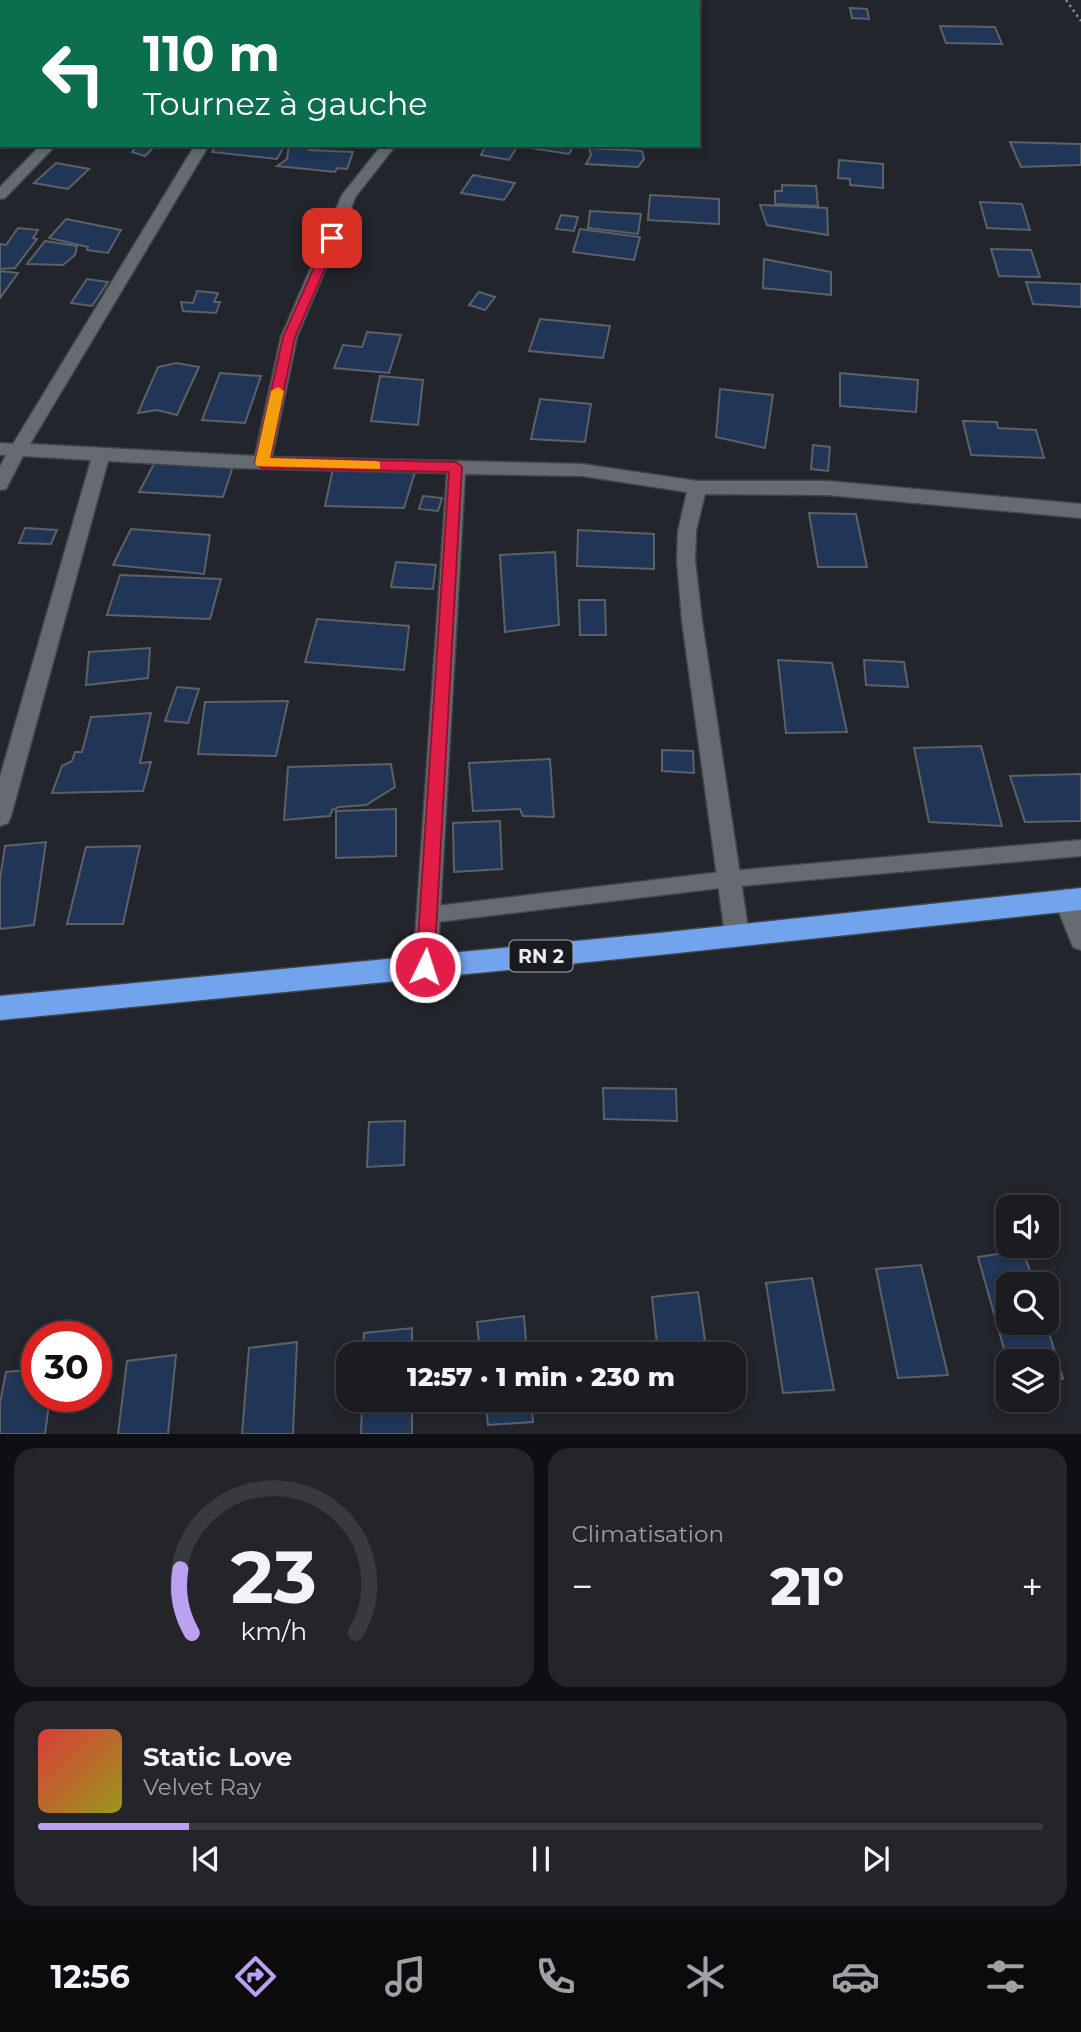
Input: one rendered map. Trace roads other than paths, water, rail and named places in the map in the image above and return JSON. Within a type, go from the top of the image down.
[{"type":"highway","name":"RN 2","points":[[0,1008],[425,967],[1074,899]]},
{"type":"street","points":[[0,195],[47,147]]},
{"type":"street","points":[[0,484],[8,450],[201,147]]},
{"type":"street","points":[[262,463],[289,337],[349,195],[386,147]]},
{"type":"street","points":[[8,450],[262,463],[582,470],[696,487],[827,488],[1081,510]]},
{"type":"street","points":[[0,816],[101,455]]},
{"type":"street","points":[[425,967],[456,467]]},
{"type":"street","points":[[696,487],[687,531],[692,621],[737,935]]},
{"type":"street","points":[[1074,899],[1081,939]]},
{"type":"lane","points":[[428,915],[729,879],[1081,848]]}]
